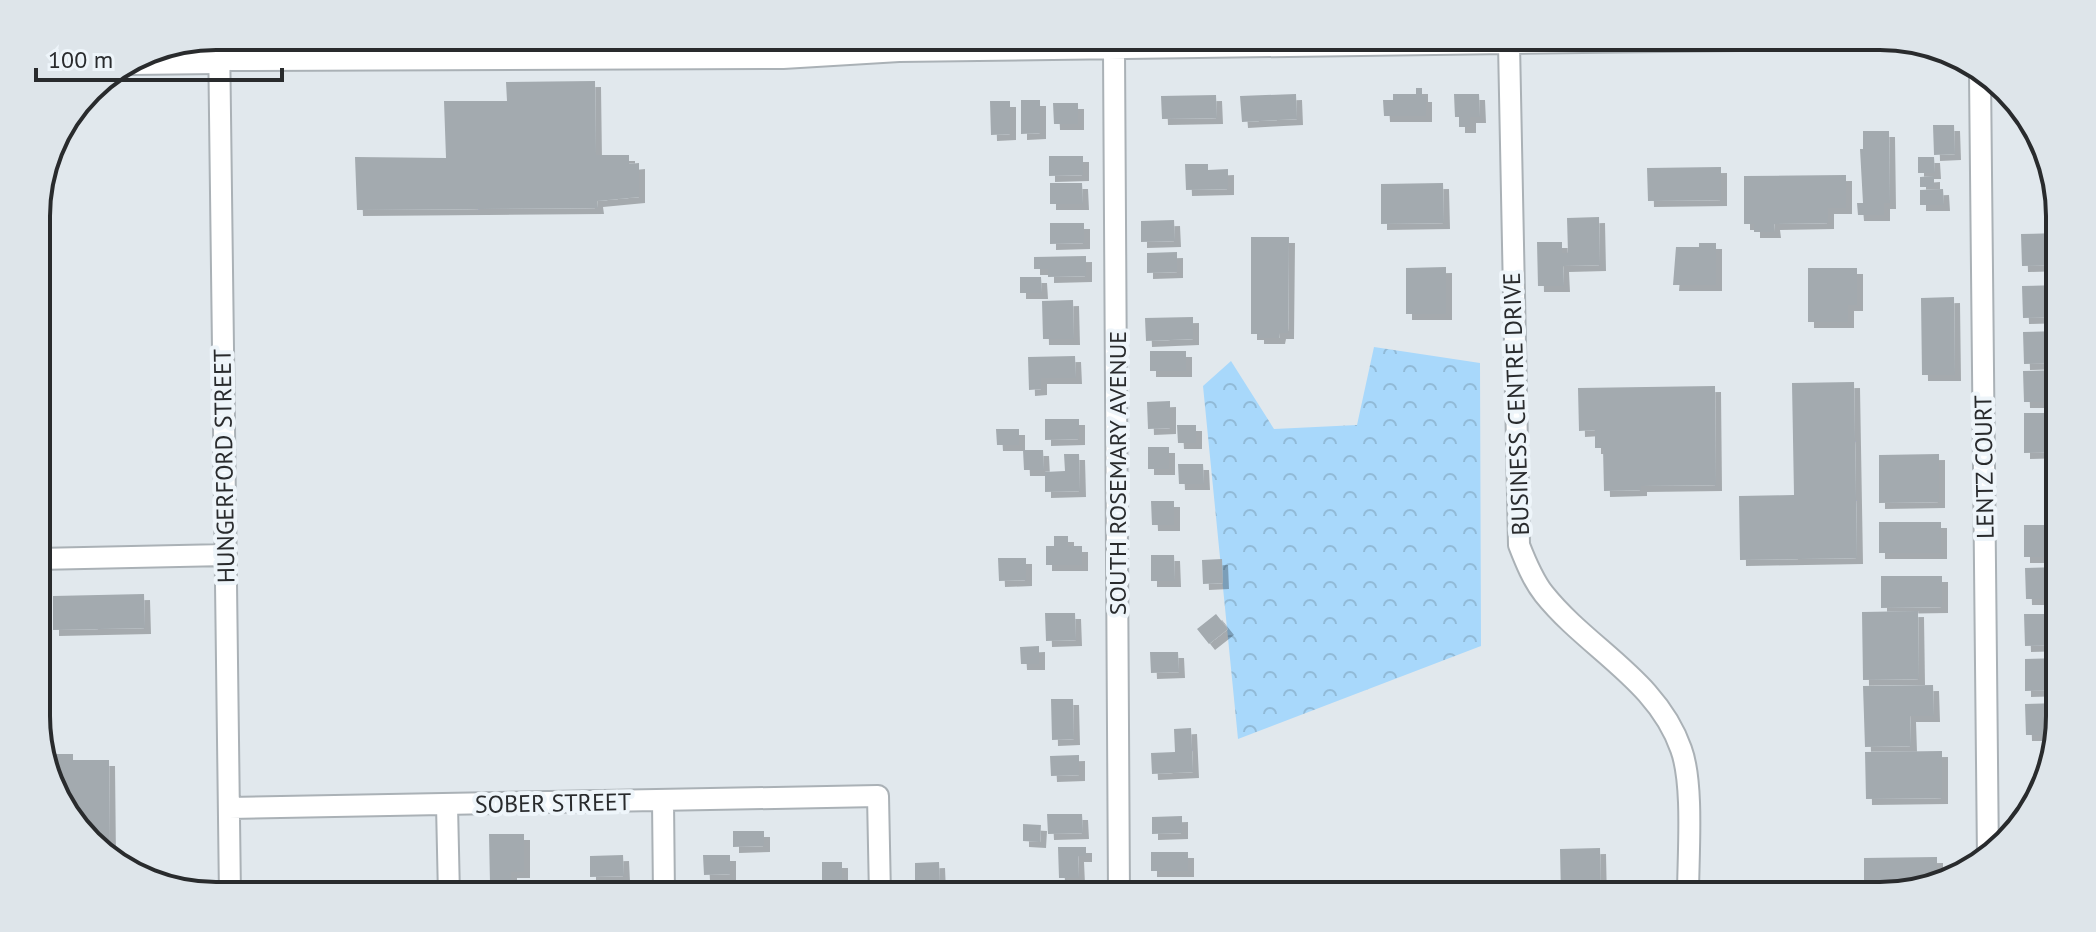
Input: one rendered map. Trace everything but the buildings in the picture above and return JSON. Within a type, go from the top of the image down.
[{"type":"street","name":"HUNGERFORD STREET","points":[[219,50],[230,882]]},
{"type":"street","points":[[332,50],[783,58],[899,51],[1170,50]]},
{"type":"street","points":[[890,50],[899,51]]},
{"type":"street","name":"BUSINESS CENTRE DRIVE","points":[[1509,50],[1519,545],[1532,577],[1545,596],[1639,683],[1672,725],[1683,752],[1686,779],[1688,882]]},
{"type":"street","name":"SOUTH ROSEMARY AVENUE","points":[[1114,51],[1119,882]]},
{"type":"street","name":"LENTZ COURT","points":[[1980,83],[1988,842]]},
{"type":"street","points":[[50,559],[226,555]]},
{"type":"street","name":"SOBER STREET","points":[[229,808],[878,796],[880,882]]},
{"type":"street","points":[[663,801],[664,882]]},
{"type":"street","points":[[447,805],[449,882]]},
{"type":"green space","points":[[1374,347],[1480,363],[1481,646],[1238,739],[1203,386],[1231,361],[1274,429],[1357,425]]}]
